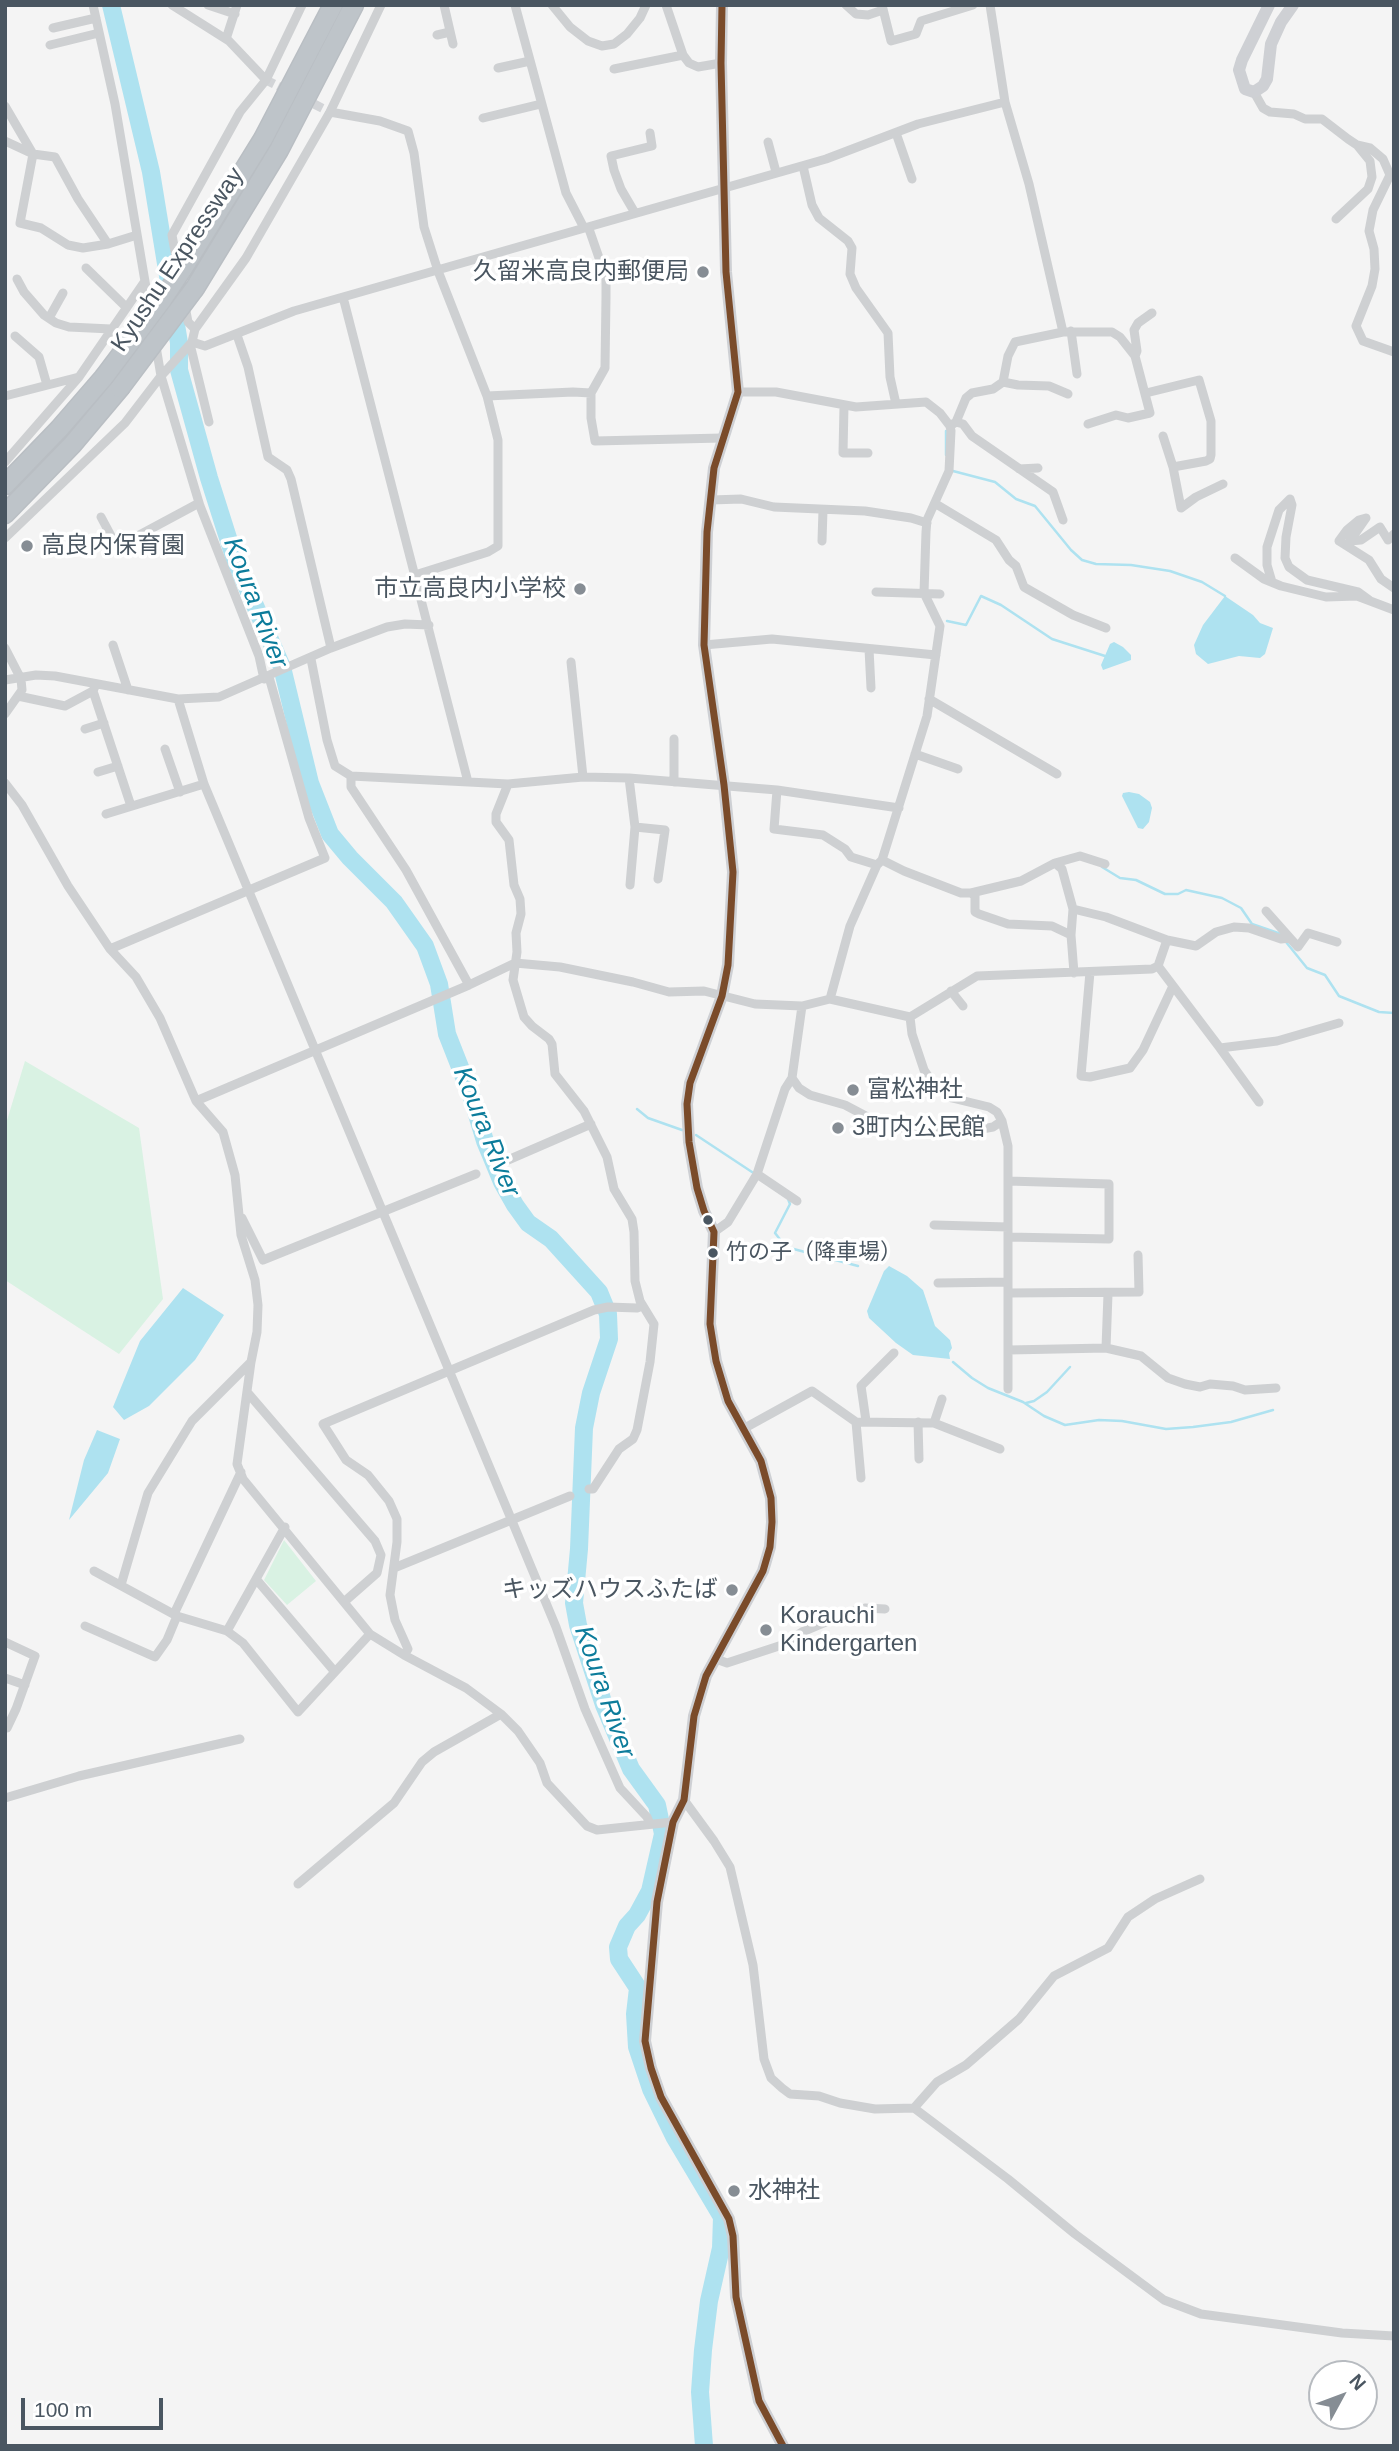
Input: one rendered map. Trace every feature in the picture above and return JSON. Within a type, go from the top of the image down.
[{"type":"highway","name":"Kyushu Expressway","points":[[5,485],[104,377],[162,300],[263,139],[333,5]]},
{"type":"highway","name":"Kyushu Expressway","points":[[5,514],[72,445],[120,388],[195,288],[279,150],[354,5]]},
{"type":"main road","points":[[722,5],[726,272],[738,392],[714,468],[707,532],[704,645],[733,872],[728,965],[722,996],[696,1063],[687,1104],[689,1142],[697,1188],[714,1232],[710,1324],[716,1361],[727,1401],[761,1461],[771,1498],[770,1547],[763,1571],[706,1676],[694,1716],[684,1800],[671,1822],[657,1902],[645,2041],[661,2097],[729,2219],[733,2236],[736,2297],[759,2401],[783,2446]]},
{"type":"main road","points":[[1269,5],[1239,70],[1245,89],[1254,93],[1267,79],[1271,44],[1293,5]]},
{"type":"street","points":[[93,5],[115,104],[161,376],[199,503],[268,677],[309,818],[325,858],[110,949]]},
{"type":"street","points":[[172,5],[226,39],[266,80]]},
{"type":"street","points":[[196,20],[202,5]]},
{"type":"street","points":[[208,5],[236,10],[226,39]]},
{"type":"street","points":[[195,329],[188,322],[172,235],[240,112],[266,80],[302,5]]},
{"type":"street","points":[[5,538],[125,423],[190,344],[195,329],[246,258],[331,112],[381,5]]},
{"type":"street","points":[[444,5],[453,44]]},
{"type":"street","points":[[515,5],[566,193],[587,228],[606,278],[605,368],[592,393],[594,441],[722,438]]},
{"type":"street","points":[[552,5],[570,27],[588,41],[602,46],[614,44],[627,34],[640,18],[646,5]]},
{"type":"street","points":[[666,5],[683,55],[689,63],[698,67],[721,63]]},
{"type":"street","points":[[846,5],[856,14],[868,15],[882,8],[891,41],[916,34],[921,21],[973,5]]},
{"type":"street","points":[[990,5],[1005,102],[1029,184],[1077,373]]},
{"type":"street","points":[[53,28],[96,18]]},
{"type":"street","points":[[437,35],[450,32]]},
{"type":"street","points":[[50,45],[99,33]]},
{"type":"street","points":[[614,69],[683,55]]},
{"type":"street","points":[[498,68],[530,61]]},
{"type":"street","points":[[1254,93],[1263,108],[1270,112],[1294,114],[1305,119],[1322,119],[1357,145],[1370,161],[1372,177],[1368,189],[1336,219]]},
{"type":"street","points":[[190,344],[205,346],[294,311],[803,166],[918,124],[1005,102]]},
{"type":"street","points":[[483,118],[541,104]]},
{"type":"street","points":[[5,106],[33,154],[20,223],[41,228],[68,245],[83,248],[137,235]]},
{"type":"street","points":[[331,112],[380,121],[408,131],[414,153],[424,227],[438,271],[487,396],[498,440],[498,546],[488,552],[415,575]]},
{"type":"street","points":[[635,213],[621,189],[611,156],[652,146],[650,133]]},
{"type":"street","points":[[896,133],[912,179]]},
{"type":"street","points":[[5,141],[33,154],[55,157],[78,199],[108,244]]},
{"type":"street","points":[[768,142],[776,172]]},
{"type":"street","points":[[1357,145],[1370,148],[1383,159],[1390,175],[1373,210],[1369,231],[1374,249],[1375,269],[1372,286],[1356,326],[1363,341],[1394,352]]},
{"type":"street","points":[[803,166],[819,218],[848,241],[852,248],[850,274],[856,288],[888,333],[890,377],[895,404]]},
{"type":"street","points":[[86,268],[126,307]]},
{"type":"street","points":[[17,279],[23,292],[49,318],[69,327],[111,329]]},
{"type":"street","points":[[5,462],[79,377],[145,281]]},
{"type":"street","points":[[49,318],[63,293]]},
{"type":"street","points":[[343,298],[468,782]]},
{"type":"street","points":[[1135,356],[1134,330],[1138,323],[1152,313]]},
{"type":"street","points":[[830,999],[849,926],[879,862],[899,808],[927,716],[940,626],[925,594],[927,523],[949,471],[953,424],[966,398],[972,393],[993,389],[1003,382],[1008,356],[1015,342],[1067,331],[1112,332],[1120,337],[1135,356],[1150,413],[1128,418],[1116,415],[1088,424]]},
{"type":"street","points":[[237,335],[248,367],[268,457],[286,470],[291,479],[331,648]]},
{"type":"street","points":[[15,336],[39,357],[47,385]]},
{"type":"street","points":[[190,344],[209,422]]},
{"type":"street","points":[[5,396],[79,377]]},
{"type":"street","points":[[1146,393],[1199,380],[1211,421],[1210,459],[1173,467]]},
{"type":"street","points":[[1003,382],[1049,386],[1068,394]]},
{"type":"street","points":[[487,396],[573,391],[592,393]]},
{"type":"street","points":[[738,392],[776,392],[844,406],[926,402],[953,424],[963,424],[972,436],[1053,492],[1063,520]]},
{"type":"street","points":[[844,406],[843,453],[868,453]]},
{"type":"street","points":[[1163,436],[1173,467],[1181,508],[1196,496],[1223,484]]},
{"type":"street","points":[[1019,470],[1038,468]]},
{"type":"street","points":[[711,500],[741,499],[774,507],[865,511],[927,523]]},
{"type":"street","points":[[1272,582],[1267,565],[1268,547],[1279,510],[1290,499],[1292,505],[1285,558],[1289,567],[1307,580],[1358,592],[1382,607],[1394,610]]},
{"type":"street","points":[[100,517],[117,547],[199,503]]},
{"type":"street","points":[[936,504],[996,540],[1016,566],[1024,587],[1073,615],[1106,628]]},
{"type":"street","points":[[822,541],[823,510]]},
{"type":"street","points":[[1392,538],[1380,527],[1361,540],[1350,541],[1366,518],[1353,525],[1339,541],[1369,560],[1381,579],[1394,588]]},
{"type":"street","points":[[1235,558],[1272,582],[1315,595],[1357,596],[1369,600]]},
{"type":"street","points":[[876,592],[940,594]]},
{"type":"street","points":[[5,680],[36,675],[55,676],[95,687],[178,699],[219,697],[293,667],[331,648],[387,627],[405,624],[429,625]]},
{"type":"street","points":[[704,645],[772,639],[936,655]]},
{"type":"street","points":[[113,645],[128,690]]},
{"type":"street","points":[[5,648],[21,679],[22,690],[5,714]]},
{"type":"street","points":[[869,649],[871,688]]},
{"type":"street","points":[[311,659],[327,740],[335,766],[351,776],[508,784],[583,777],[629,778],[777,790],[899,808]]},
{"type":"street","points":[[570,662],[583,777]]},
{"type":"street","points":[[18,696],[65,706],[95,687]]},
{"type":"street","points":[[95,687],[131,806]]},
{"type":"street","points":[[178,699],[204,784],[556,1627],[585,1709],[620,1788],[654,1824]]},
{"type":"street","points":[[929,699],[1057,774]]},
{"type":"street","points":[[85,729],[104,723]]},
{"type":"street","points":[[674,739],[674,782]]},
{"type":"street","points":[[165,749],[180,792]]},
{"type":"street","points":[[915,754],[958,769]]},
{"type":"street","points":[[98,772],[118,766]]},
{"type":"street","points":[[351,776],[351,787],[407,870],[469,985]]},
{"type":"street","points":[[629,778],[635,827],[630,885]]},
{"type":"street","points":[[5,783],[22,805],[68,886],[110,949],[136,977],[160,1018],[196,1101],[223,1132],[235,1175],[241,1234],[255,1280],[258,1305],[257,1332],[237,1464],[254,1494],[285,1527],[370,1634],[466,1688],[518,1731],[540,1763],[547,1783],[587,1826],[597,1830],[671,1822]]},
{"type":"street","points":[[106,814],[204,784]]},
{"type":"street","points":[[508,784],[496,814],[496,822],[509,840],[514,885],[520,899],[521,914],[516,933],[513,980],[524,1017],[552,1044],[555,1074],[573,1095],[607,1157],[614,1189],[632,1219],[635,1232],[635,1281],[642,1306],[654,1324],[655,1333],[637,1430],[633,1439],[619,1449],[593,1489],[589,1489]]},
{"type":"street","points":[[777,790],[775,829],[823,835],[845,849],[850,857],[879,862],[961,892],[971,893],[1021,881],[1055,863],[1080,856],[1105,864]]},
{"type":"street","points":[[635,827],[665,830],[658,879]]},
{"type":"street","points":[[1055,863],[1062,869],[1073,909],[1071,935],[1074,972]]},
{"type":"street","points":[[971,893],[975,896],[975,912],[979,914],[1008,924],[1052,926],[1071,935]]},
{"type":"street","points":[[1073,909],[1106,917],[1167,940],[1196,946],[1216,932],[1234,927],[1249,928],[1286,939],[1298,947],[1308,933],[1337,942]]},
{"type":"street","points":[[1266,911],[1286,939]]},
{"type":"street","points":[[196,1101],[515,964],[560,967],[669,992],[704,991],[755,1004],[802,1006],[830,999],[910,1017],[977,976],[1152,969],[1158,966],[1167,940]]},
{"type":"street","points":[[1158,966],[1259,1102]]},
{"type":"street","points":[[1090,972],[1082,1076],[1090,1077],[1130,1068],[1143,1049],[1174,986]]},
{"type":"street","points":[[950,991],[963,1006]]},
{"type":"street","points":[[714,1232],[728,1222],[757,1174],[785,1089],[792,1078],[802,1006]]},
{"type":"street","points":[[910,1017],[912,1034],[924,1070],[934,1085],[952,1098],[989,1107],[997,1112],[1002,1121],[1008,1146],[1008,1389]]},
{"type":"street","points":[[1220,1048],[1277,1041],[1339,1023]]},
{"type":"street","points":[[792,1078],[799,1088],[810,1095],[845,1105],[879,1123],[909,1129],[971,1131],[993,1127],[1002,1121]]},
{"type":"street","points":[[508,1160],[591,1124]]},
{"type":"street","points":[[239,1213],[263,1260],[476,1174]]},
{"type":"street","points":[[757,1174],[797,1201]]},
{"type":"street","points":[[1008,1181],[1109,1184],[1109,1239],[1008,1237]]},
{"type":"street","points":[[934,1225],[1008,1227]]},
{"type":"street","points":[[1009,1293],[1139,1293],[1138,1255]]},
{"type":"street","points":[[938,1283],[1008,1282]]},
{"type":"street","points":[[1106,1348],[1108,1294]]},
{"type":"street","points":[[404,1655],[408,1649],[395,1620],[390,1595],[397,1519],[389,1501],[368,1475],[346,1460],[323,1424],[598,1309],[642,1306]]},
{"type":"street","points":[[1009,1350],[1106,1348],[1141,1356],[1168,1378],[1185,1384],[1200,1387],[1210,1384],[1233,1386],[1245,1390],[1276,1388]]},
{"type":"street","points":[[861,1478],[861,1385],[894,1353]]},
{"type":"street","points":[[121,1585],[148,1493],[192,1420],[251,1362]]},
{"type":"street","points":[[744,1429],[812,1391],[861,1422],[934,1423],[1000,1448]]},
{"type":"street","points":[[247,1392],[375,1541],[381,1555],[377,1573],[344,1602]]},
{"type":"street","points":[[934,1423],[942,1399]]},
{"type":"street","points":[[918,1422],[919,1459]]},
{"type":"street","points":[[85,1626],[155,1657],[167,1640],[241,1472]]},
{"type":"street","points":[[394,1568],[570,1496]]},
{"type":"street","points":[[227,1631],[285,1527]]},
{"type":"street","points":[[94,1571],[176,1615],[227,1631],[243,1643],[299,1712],[370,1634]]},
{"type":"street","points":[[256,1579],[335,1672]]},
{"type":"street","points":[[716,1659],[727,1663],[782,1645],[847,1613],[865,1608],[886,1609]]},
{"type":"street","points":[[5,1642],[35,1656],[6,1731]]},
{"type":"street","points":[[5,1678],[25,1685]]},
{"type":"street","points":[[298,1884],[394,1803],[422,1762],[434,1752],[500,1714]]},
{"type":"street","points":[[5,1798],[79,1776],[240,1739]]},
{"type":"street","points":[[684,1800],[730,1867],[753,1965],[764,2059],[771,2078],[790,2094],[819,2096],[875,2109],[914,2108],[1164,2300],[1201,2314],[1342,2333],[1394,2336]]},
{"type":"street","points":[[914,2108],[937,2082],[966,2064],[1019,2019],[1054,1976],[1108,1948],[1128,1917],[1155,1899],[1200,1879]]},
{"type":"green space","points":[[25,1061],[139,1128],[163,1299],[119,1354],[5,1280],[5,1127]]},
{"type":"green space","points":[[284,1540],[316,1581],[287,1605],[264,1580]]},
{"type":"water","points":[[1225,596],[1260,623],[1273,628],[1265,654],[1260,658],[1239,656],[1208,664],[1196,654],[1194,645],[1203,625]]},
{"type":"water","points":[[1114,642],[1131,655],[1131,660],[1103,670],[1101,665],[1110,644]]},
{"type":"water","points":[[1123,793],[1139,794],[1150,802],[1152,808],[1149,822],[1143,829],[1138,828],[1122,796]]},
{"type":"water","points":[[889,1266],[907,1276],[923,1290],[935,1326],[950,1340],[950,1359],[913,1355],[869,1318],[867,1311],[884,1271]]},
{"type":"water","points":[[183,1288],[224,1315],[195,1360],[149,1406],[124,1420],[113,1407],[140,1341]]},
{"type":"water","points":[[97,1430],[120,1439],[108,1473],[69,1520],[84,1460]]},
{"type":"waterway","name":"Koura River","points":[[111,5],[151,172],[179,343],[179,370],[235,560],[282,667],[310,783],[330,834],[394,902],[425,946],[439,984],[447,1034],[502,1182],[528,1223],[551,1239],[599,1292],[608,1314],[609,1339],[591,1393],[584,1428],[574,1603],[578,1625],[604,1705],[631,1769],[657,1805],[663,1834],[650,1891],[637,1915],[627,1926],[618,1947],[619,1959],[638,1988],[635,2014],[637,2047],[651,2089],[675,2138],[722,2217],[721,2248],[709,2301],[703,2350],[700,2392],[704,2446]]},
{"type":"waterway","points":[[946,431],[946,455]]},
{"type":"waterway","points":[[953,471],[995,482],[1016,499],[1035,506],[1082,560],[1096,564],[1131,565],[1170,571],[1202,582],[1225,596]]},
{"type":"waterway","points":[[947,621],[966,625],[981,596],[1001,605],[1052,639],[1105,656]]},
{"type":"waterway","points":[[1102,867],[1120,878],[1136,880],[1165,894],[1178,894],[1186,890],[1222,898],[1241,908],[1252,924],[1281,934]]},
{"type":"waterway","points":[[1286,942],[1307,968],[1325,975],[1339,996],[1379,1012],[1394,1013]]},
{"type":"waterway","points":[[637,1109],[648,1118],[682,1130]]},
{"type":"waterway","points":[[696,1135],[755,1174]]},
{"type":"waterway","points":[[788,1199],[790,1204],[775,1233],[786,1247],[858,1266]]},
{"type":"waterway","points":[[953,1362],[988,1388],[1023,1402],[1044,1416],[1065,1425],[1099,1420],[1166,1429],[1231,1422],[1273,1410]]},
{"type":"waterway","points":[[1026,1403],[1047,1392],[1070,1367]]},
{"type":"tunnel","points":[[266,80],[330,112]]},
{"type":"transit line","points":[[722,5],[726,272],[738,392],[714,468],[707,532],[704,645],[733,872],[728,965],[722,996],[690,1083],[687,1104],[689,1142],[697,1188],[714,1232],[710,1324],[716,1361],[728,1401],[761,1461],[771,1498],[772,1522],[770,1547],[763,1571],[706,1676],[694,1716],[684,1800],[673,1822],[657,1902],[645,2041],[661,2097],[729,2219],[733,2236],[736,2297],[759,2401],[783,2446]]},
{"type":"place","name":"久留米高良内郵便局","points":[[703,272]]},
{"type":"place","name":"高良内保育園","points":[[27,546]]},
{"type":"place","name":"市立高良内小学校","points":[[580,589]]},
{"type":"place","name":"富松神社","points":[[853,1090]]},
{"type":"place","name":"3町内公民館","points":[[838,1128]]},
{"type":"place","name":"竹の子（降車場）","points":[[713,1253]]},
{"type":"place","name":"キッズハウスふたば","points":[[732,1590]]},
{"type":"place","name":"Korauchi Kindergarten","points":[[766,1630]]},
{"type":"place","name":"水神社","points":[[734,2191]]}]
